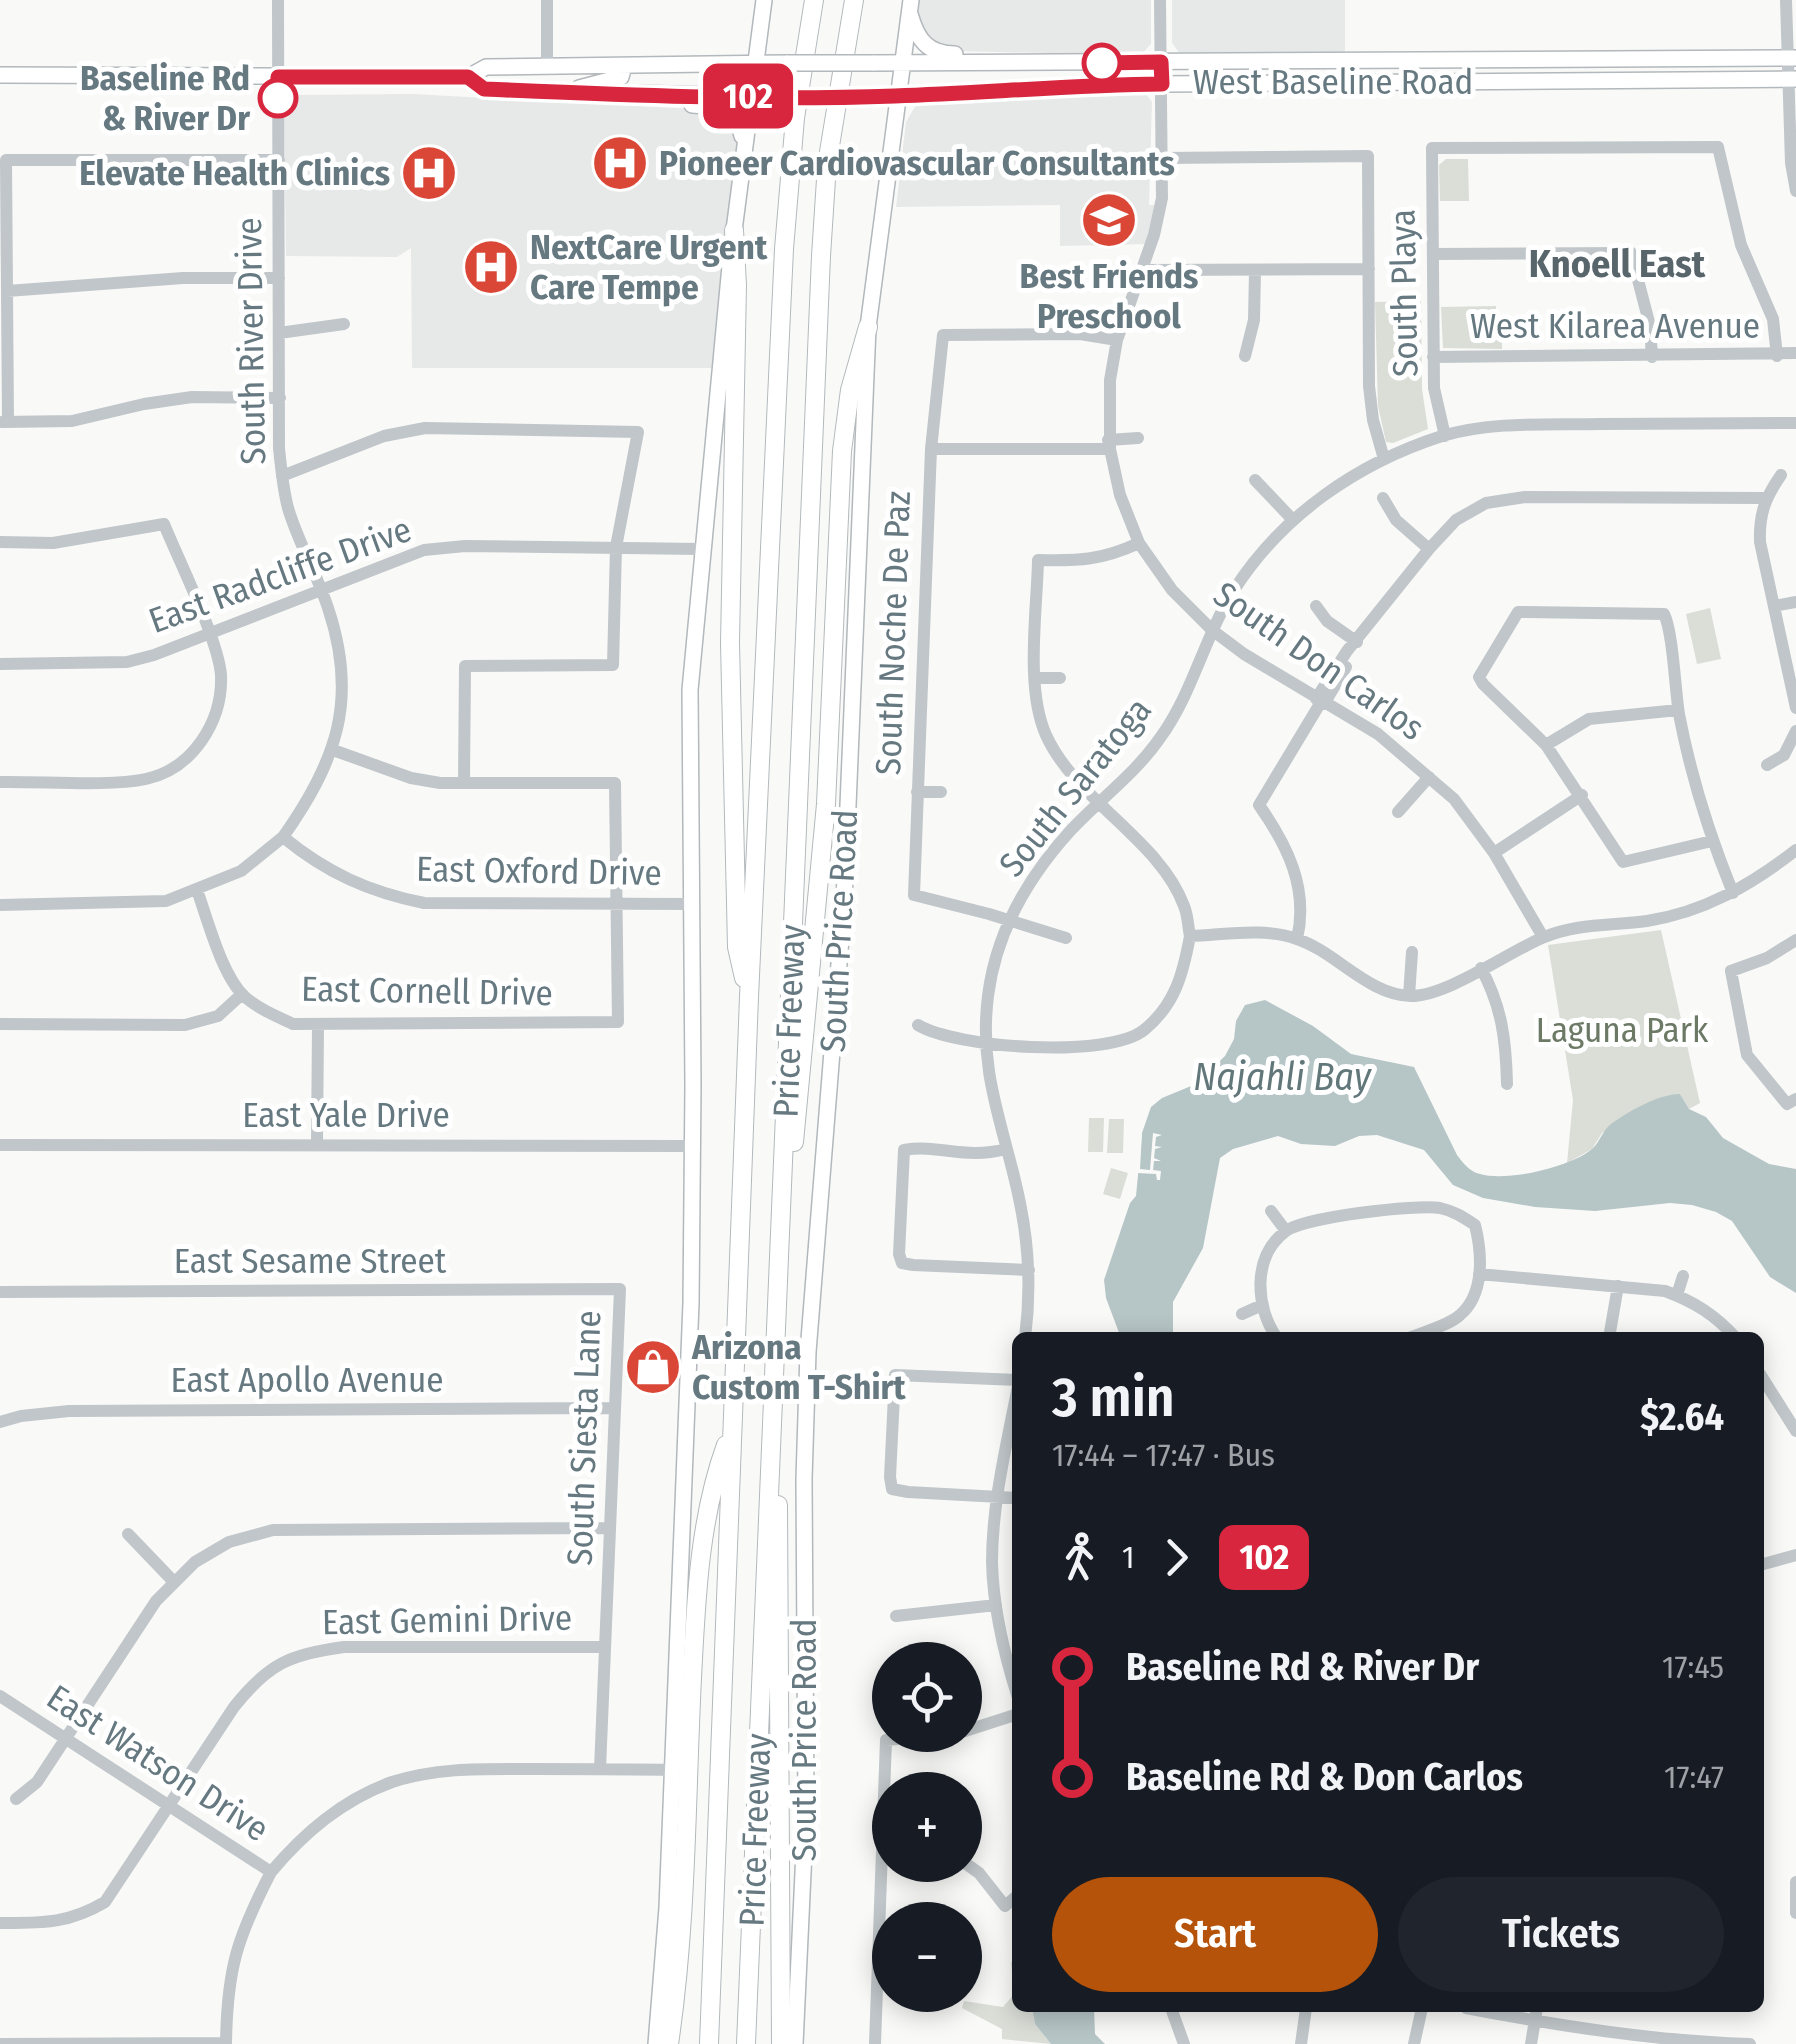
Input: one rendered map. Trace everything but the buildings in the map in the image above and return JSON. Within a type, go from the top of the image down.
[{"type":"highway","name":"Price Freeway","points":[[709,2044],[749,996],[784,249],[796,118],[814,0]]},
{"type":"highway","name":"Price Freeway","points":[[746,2044],[820,256],[828,164],[854,0]]},
{"type":"highway","points":[[734,230],[737,285],[730,643],[737,947],[749,996]]},
{"type":"highway","points":[[782,1196],[796,1135],[826,804],[842,450],[850,390],[868,327]]},
{"type":"highway","points":[[772,1428],[780,1534],[781,2044]]},
{"type":"highway","points":[[669,2044],[682,1928],[700,1573],[712,1482],[731,1431]]},
{"type":"main road","points":[[656,2044],[668,1908],[690,1321],[690,690],[734,230],[744,151],[763,64],[764,0]]},
{"type":"main road","points":[[910,6],[916,34],[930,49],[944,54],[984,54],[1002,62]]},
{"type":"main road","name":"South Price Road","points":[[796,2044],[806,1809],[807,1368],[844,901],[868,327],[910,6]]},
{"type":"main road","name":"West Baseline Road","points":[[468,77],[486,67],[1792,58]]},
{"type":"main road","points":[[564,92],[621,77],[624,66]]},
{"type":"main road","points":[[504,90],[546,67],[546,74],[564,92]]},
{"type":"main road","points":[[0,75],[468,77],[484,89],[594,93],[632,103],[704,105],[727,110],[740,124],[744,151]]},
{"type":"main road","name":"West Baseline Road","points":[[594,93],[898,96],[1044,86],[1792,79]]},
{"type":"street","name":"South River Drive","points":[[278,0],[278,448],[289,510],[322,590],[341,660],[342,704],[333,750],[309,800],[283,837]]},
{"type":"street","points":[[546,67],[547,0]]},
{"type":"street","name":"South Don Carlos","points":[[1160,0],[1161,203],[1117,340],[1110,380],[1109,445],[1120,496],[1140,543],[1172,590],[1212,630],[1320,702],[1378,734],[1454,799],[1494,853],[1544,937]]},
{"type":"street","points":[[1786,0],[1792,58],[1791,164],[1796,191]]},
{"type":"street","name":"South Playa","points":[[1445,436],[1434,388],[1432,148],[1718,146],[1741,245],[1773,319],[1777,356]]},
{"type":"street","points":[[1163,158],[1368,156],[1368,386],[1384,460]]},
{"type":"street","points":[[278,160],[6,160],[4,422],[72,420],[192,397],[280,398]]},
{"type":"street","points":[[1434,254],[1631,252],[1650,326],[1652,356]]},
{"type":"street","points":[[1142,270],[1369,269]]},
{"type":"street","points":[[1245,356],[1254,320],[1255,271]]},
{"type":"street","points":[[7,290],[183,278],[278,278]]},
{"type":"street","points":[[279,333],[344,324]]},
{"type":"street","name":"South Noche De Paz","points":[[1008,920],[914,896],[930,449],[943,335],[1080,334],[1117,340]]},
{"type":"street","name":"West Kilarea Avenue","points":[[1434,356],[1796,353]]},
{"type":"street","name":"South Saratoga","points":[[1025,1332],[1028,1270],[1020,1198],[988,1076],[984,1044],[996,955],[1008,920],[1038,870],[1161,738],[1235,588],[1292,520],[1326,493],[1384,460],[1445,436],[1512,424],[1796,422]]},
{"type":"street","points":[[282,476],[384,436],[425,428],[638,432],[616,547],[614,664],[465,666],[464,783]]},
{"type":"street","points":[[930,449],[1109,445],[1138,438]]},
{"type":"street","points":[[1781,475],[1765,498],[1759,519],[1760,542],[1796,708]]},
{"type":"street","points":[[1255,480],[1292,520]]},
{"type":"street","points":[[1297,939],[1302,906],[1295,870],[1277,831],[1258,805],[1347,651],[1391,593],[1456,520],[1486,503],[1525,496],[1765,498]]},
{"type":"street","points":[[1384,498],[1396,520],[1429,548]]},
{"type":"street","points":[[0,542],[86,539],[164,524],[221,675],[217,705],[204,740],[181,764],[147,779],[0,782]]},
{"type":"street","points":[[918,1025],[945,1038],[984,1044],[1103,1046],[1140,1033],[1170,1004],[1184,973],[1190,936],[1185,907],[1168,875],[1060,760],[1045,734],[1036,706],[1038,560],[1085,561],[1111,556],[1140,543]]},
{"type":"street","name":"East Radcliffe Drive","points":[[0,664],[127,662],[209,635],[424,550],[465,546],[702,548]]},
{"type":"street","points":[[1774,606],[1796,602]]},
{"type":"street","points":[[1316,606],[1327,621],[1357,642]]},
{"type":"street","points":[[1712,841],[1623,862],[1546,745],[1479,677],[1518,612],[1664,614],[1669,624],[1678,710],[1692,775],[1733,893]]},
{"type":"street","points":[[1035,678],[1060,678]]},
{"type":"street","points":[[1546,745],[1589,719],[1678,710]]},
{"type":"street","points":[[1767,766],[1784,755],[1796,731]]},
{"type":"street","points":[[333,750],[411,778],[464,783],[614,783],[618,902]]},
{"type":"street","points":[[1398,812],[1430,777]]},
{"type":"street","points":[[917,792],[941,792]]},
{"type":"street","points":[[1494,853],[1582,795]]},
{"type":"street","points":[[0,905],[166,901],[241,871],[283,837]]},
{"type":"street","name":"East Oxford Drive","points":[[283,837],[316,863],[350,882],[384,895],[424,903],[690,904]]},
{"type":"street","points":[[1190,936],[1266,933],[1297,939],[1380,987],[1409,996],[1432,994],[1544,937],[1578,926],[1686,914],[1733,893],[1795,851]]},
{"type":"street","points":[[0,1024],[186,1025],[218,1016],[242,994],[230,976],[197,890]]},
{"type":"street","name":"East Cornell Drive","points":[[242,994],[293,1024],[618,1022],[618,902]]},
{"type":"street","points":[[1008,920],[1066,938]]},
{"type":"street","points":[[1791,1102],[1746,1055],[1731,971],[1767,958],[1796,940]]},
{"type":"street","points":[[1409,996],[1412,952]]},
{"type":"street","points":[[1481,968],[1497,997],[1506,1049],[1507,1084]]},
{"type":"street","points":[[317,1145],[318,1025]]},
{"type":"street","name":"East Yale Drive","points":[[0,1144],[692,1146]]},
{"type":"street","points":[[1006,1149],[977,1156],[904,1150],[902,1263],[1028,1270]]},
{"type":"street","points":[[1273,1332],[1261,1300],[1262,1270],[1270,1249],[1286,1231],[1316,1218],[1435,1207],[1456,1213],[1475,1225],[1480,1247],[1479,1274],[1474,1300],[1459,1317],[1424,1332]]},
{"type":"street","points":[[1272,1210],[1286,1231]]},
{"type":"street","points":[[1479,1274],[1665,1291],[1715,1316],[1730,1332]]},
{"type":"street","points":[[1677,1296],[1683,1276]]},
{"type":"street","points":[[1610,1332],[1618,1286]]},
{"type":"street","name":"East Sesame Street","points":[[0,1292],[620,1289]]},
{"type":"street","name":"South Siesta Lane","points":[[600,1770],[620,1289]]},
{"type":"street","points":[[1242,1314],[1261,1300]]},
{"type":"street","points":[[1012,1383],[895,1375],[892,1489],[1012,1497]]},
{"type":"street","points":[[1764,1380],[1796,1429]]},
{"type":"street","name":"East Apollo Avenue","points":[[0,1422],[68,1411],[614,1408]]},
{"type":"street","points":[[1012,1417],[992,1557],[996,1605],[1012,1673]]},
{"type":"street","points":[[16,1799],[37,1782],[156,1601],[194,1562],[228,1542],[273,1530],[610,1528]]},
{"type":"street","points":[[128,1534],[174,1582]]},
{"type":"street","points":[[1764,1564],[1796,1556]]},
{"type":"street","points":[[896,1616],[996,1605]]},
{"type":"street","name":"East Gemini Drive","points":[[0,1924],[79,1918],[105,1902],[234,1707],[255,1681],[278,1663],[309,1652],[344,1648],[606,1648]]},
{"type":"street","name":"East Watson Drive","points":[[0,1696],[271,1872],[326,1817],[390,1783],[461,1770],[673,1770]]},
{"type":"street","points":[[982,1726],[1012,1716]]},
{"type":"street","points":[[0,2044],[226,2043],[230,1970],[247,1918],[271,1872]]},
{"type":"street","points":[[982,1877],[1005,1906],[1012,1900]]},
{"type":"street","points":[[1796,1882],[1796,1912]]},
{"type":"street","points":[[875,2044],[880,2012]]},
{"type":"street","points":[[1172,2012],[1184,2044]]},
{"type":"street","points":[[1301,2044],[1305,2012]]},
{"type":"street","points":[[1414,2044],[1421,2012]]},
{"type":"street","points":[[1531,2044],[1536,2014],[1648,2040],[1750,2044]]},
{"type":"shaded area","points":[[919,0],[1151,0],[1151,44],[1141,55],[951,51],[932,46],[917,17]]},
{"type":"shaded area","points":[[1172,0],[1345,0],[1345,53],[1180,54],[1172,43]]},
{"type":"shaded area","points":[[1145,93],[1152,102],[1149,205],[1161,205],[1151,244],[1060,246],[1060,205],[896,207],[906,122],[916,105]]},
{"type":"shaded area","points":[[412,94],[715,110],[737,130],[713,368],[412,368],[411,248],[397,257],[286,256],[284,108],[289,98]]},
{"type":"green space","points":[[1446,159],[1468,159],[1469,201],[1440,201],[1439,165]]},
{"type":"green space","points":[[1421,301],[1422,389],[1428,429],[1393,443],[1386,442],[1378,406],[1375,302]]},
{"type":"green space","points":[[1496,306],[1496,331],[1502,332],[1502,349],[1443,348],[1441,307]]},
{"type":"green space","points":[[1710,608],[1721,659],[1697,664],[1686,614]]},
{"type":"green space","name":"Laguna Park","points":[[1661,930],[1700,1103],[1689,1109],[1680,1094],[1653,1101],[1602,1133],[1592,1149],[1567,1163],[1573,1100],[1548,945]]},
{"type":"green space","points":[[1089,1118],[1104,1118],[1103,1152],[1088,1152]]},
{"type":"green space","points":[[1109,1119],[1124,1119],[1123,1153],[1107,1153]]},
{"type":"green space","points":[[1111,1168],[1128,1173],[1120,1199],[1103,1194]]},
{"type":"green space","points":[[1012,1996],[1012,2012],[1033,2012],[1035,2024],[1051,2044],[1002,2039],[1002,2029],[970,2012],[982,2012],[982,2004],[1003,2007]]},
{"type":"water","name":"Najahli Bay","points":[[1265,1000],[1313,1026],[1351,1054],[1414,1067],[1457,1155],[1480,1174],[1522,1174],[1569,1162],[1592,1149],[1608,1127],[1626,1114],[1654,1100],[1680,1094],[1689,1109],[1706,1117],[1723,1138],[1769,1164],[1796,1169],[1796,1293],[1770,1277],[1732,1221],[1716,1212],[1670,1203],[1595,1211],[1483,1198],[1453,1185],[1424,1150],[1377,1135],[1359,1136],[1335,1146],[1301,1144],[1278,1136],[1233,1149],[1220,1158],[1203,1248],[1173,1302],[1173,1332],[1119,1332],[1104,1280],[1130,1203],[1136,1196],[1142,1133],[1151,1107],[1162,1098],[1196,1084],[1225,1056],[1245,1005]]},
{"type":"water","points":[[1033,2012],[1094,2012],[1095,2034],[1105,2044],[1051,2044],[1035,2024]]},
{"type":"pier","points":[[1138,1133],[1142,1133],[1140,1169],[1150,1170],[1153,1133],[1162,1135],[1156,1137],[1155,1146],[1162,1147],[1155,1149],[1154,1158],[1161,1161],[1154,1161],[1153,1170],[1161,1171],[1160,1180],[1156,1174],[1137,1173]]},
{"type":"bus line","name":"102","points":[[278,98],[278,77],[468,77],[484,89],[750,96],[898,96],[1044,86],[1162,84],[1161,62],[1102,63]]},
{"type":"place","name":"Baseline Rd & River Dr","points":[[278,98]]},
{"type":"place","name":"Pioneer Cardiovascular Consultants","points":[[620,163]]},
{"type":"place","name":"Elevate Health Clinics","points":[[429,173]]},
{"type":"place","name":"Best Friends Preschool","points":[[1109,220]]},
{"type":"place","name":"NextCare Urgent Care Tempe","points":[[491,267]]},
{"type":"place","name":"Arizona Custom T-Shirt","points":[[653,1367]]},
{"type":"district","name":"Knoell East","points":[[1617,264]]}]
